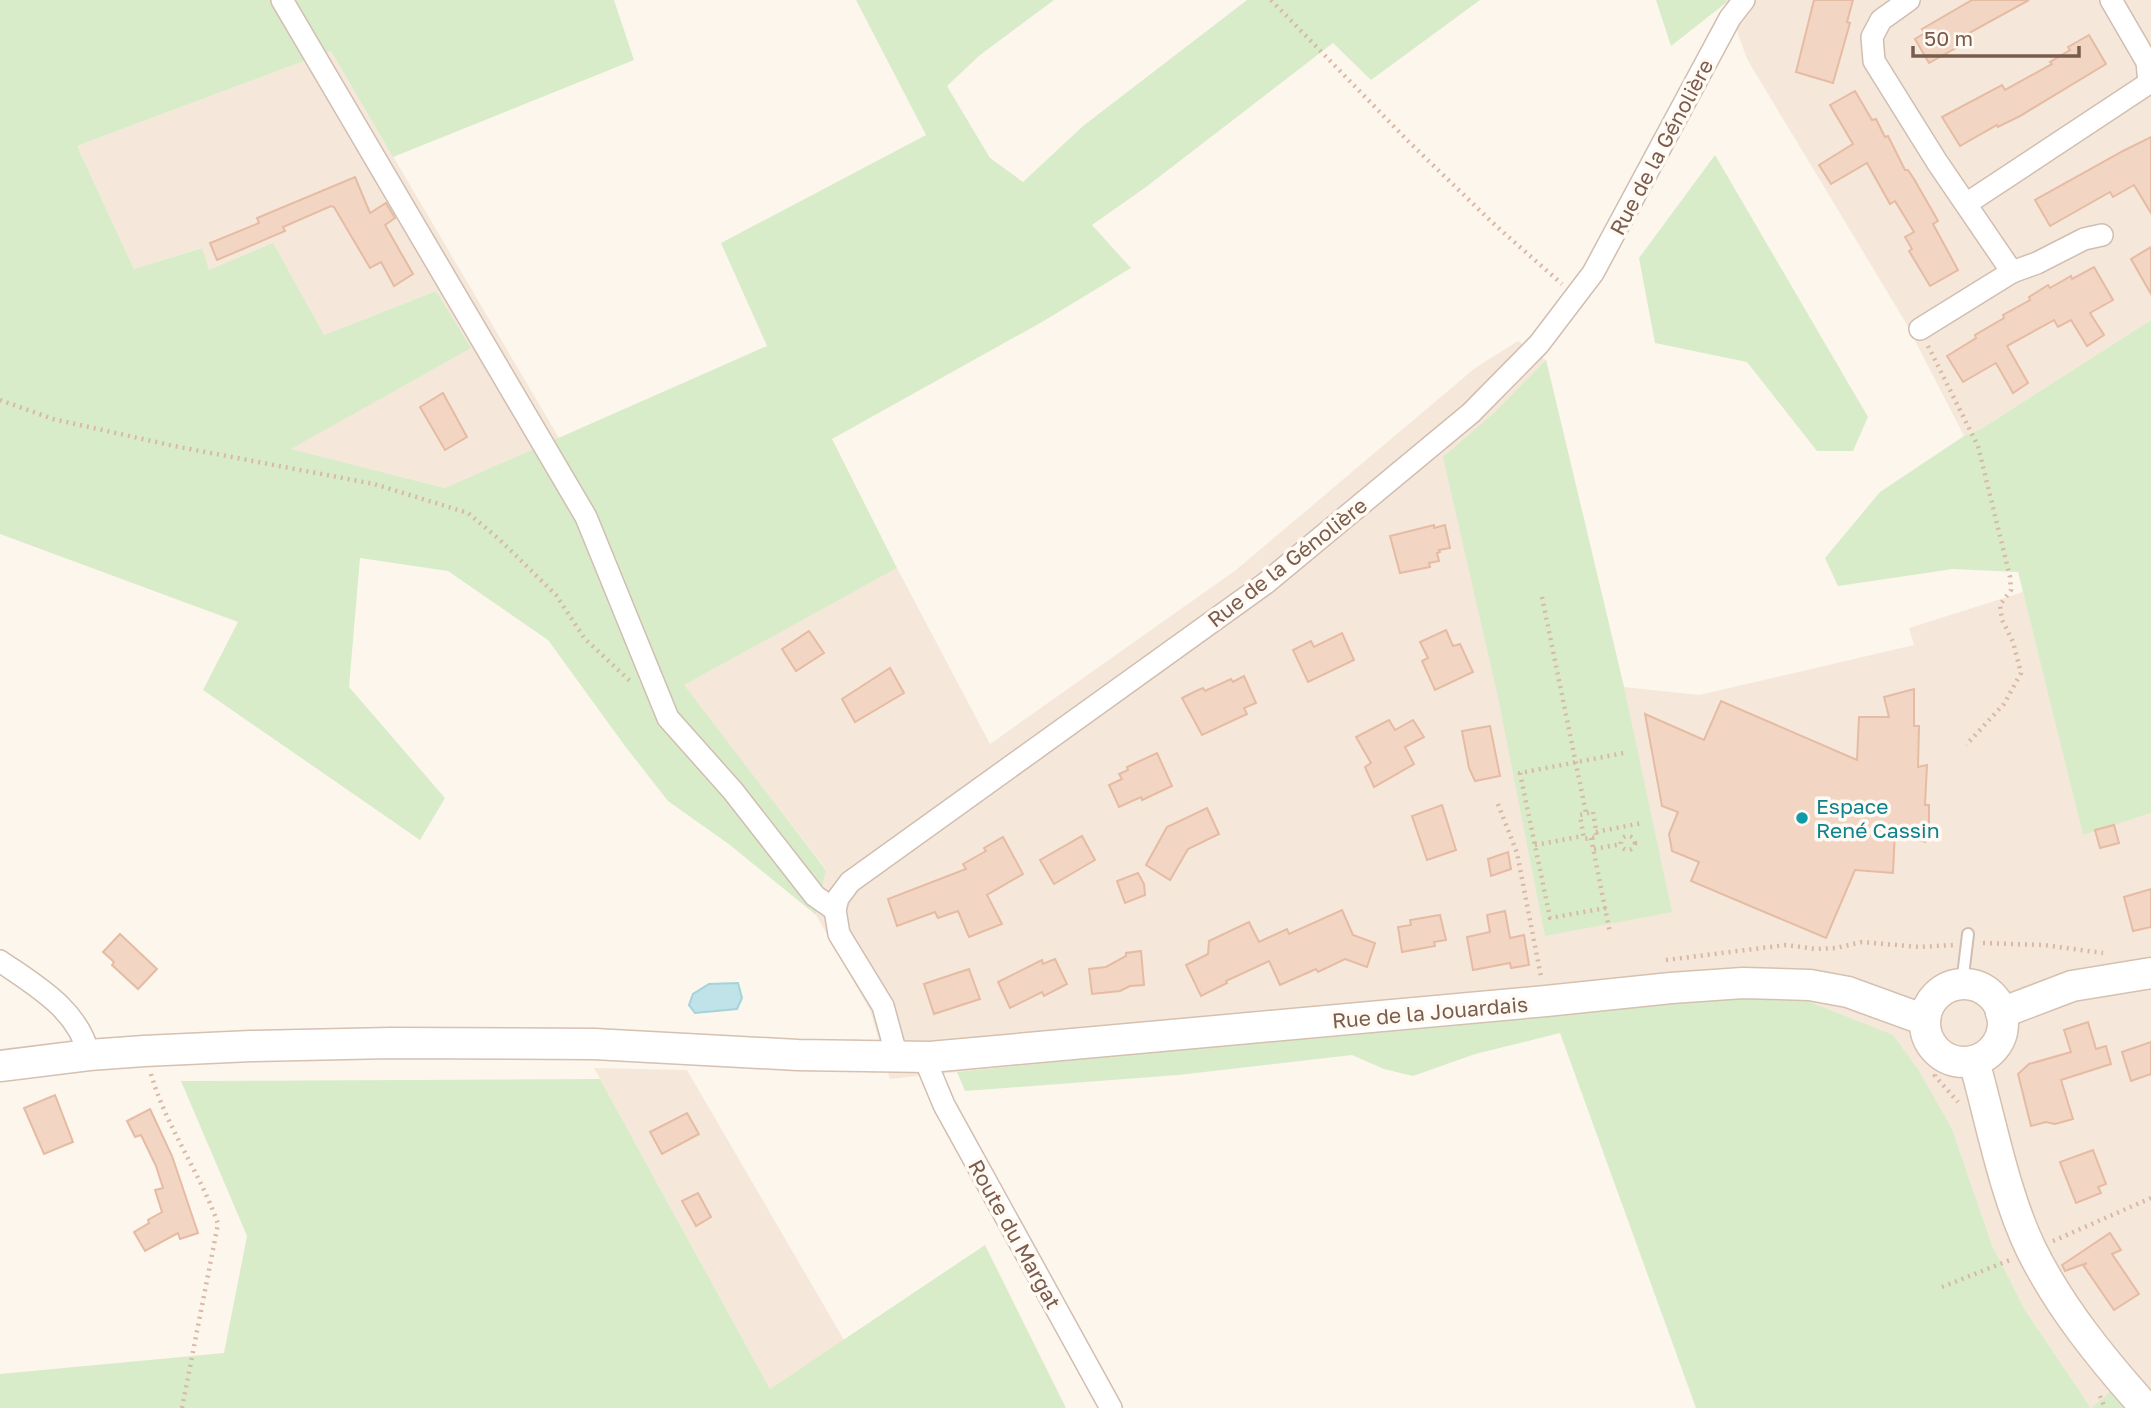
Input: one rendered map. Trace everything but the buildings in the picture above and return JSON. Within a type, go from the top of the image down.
[{"type":"main road","points":[[2001,1013],[2072,986],[2151,973]]},
{"type":"main road","name":"Rue de la Jouardais","points":[[0,1066],[144,1051],[366,1044],[581,1044],[798,1055],[930,1057],[1743,983],[1810,985],[1848,992],[1925,1020]]},
{"type":"main road","points":[[1975,985],[1996,1001],[2001,1013],[2003,1025],[2000,1037],[1985,1055],[1974,1060],[1952,1060],[1942,1055],[1929,1040],[1925,1020],[1927,1009],[1941,991],[1951,986],[1975,985]]},
{"type":"main road","points":[[1974,1060],[2015,1209],[2032,1250],[2060,1298],[2104,1361],[2148,1408]]},
{"type":"main road","points":[[2104,1361],[2128,1408]]},
{"type":"street","points":[[282,0],[586,517],[668,718],[733,791],[815,896],[835,910],[839,934],[883,1006],[897,1057]]},
{"type":"street","name":"Rue de la Génolière","points":[[835,910],[838,898],[850,882],[1276,575],[1471,413],[1539,344],[1593,273],[1730,18],[1744,0]]},
{"type":"street","points":[[1909,0],[1881,20],[1872,37],[1874,61],[1937,162],[2012,272]]},
{"type":"street","points":[[1966,204],[2150,84],[2147,62],[2111,0]]},
{"type":"street","points":[[1920,329],[2012,272],[2037,264],[2084,239],[2102,235]]},
{"type":"street","points":[[0,961],[55,1000],[75,1021],[89,1055]]},
{"type":"street","name":"Route du Margat","points":[[930,1057],[929,1069],[944,1105],[1111,1408]]},
{"type":"lane","points":[[1962,984],[1967,939]]},
{"type":"path","points":[[1271,0],[1408,141],[1495,225],[1575,296]]},
{"type":"path","points":[[1920,329],[1978,446],[2010,577],[2011,590],[2000,605],[2002,620],[2013,642],[2021,673],[2004,704],[1966,745]]},
{"type":"path","points":[[0,400],[52,419],[174,446],[374,484],[468,513],[556,595],[585,639],[631,683]]},
{"type":"path","points":[[1542,597],[1586,813]]},
{"type":"path","points":[[1606,908],[1550,918],[1520,774],[1624,753]]},
{"type":"path","points":[[1498,804],[1517,853],[1546,1002]]},
{"type":"path","points":[[1593,812],[1597,832],[1597,837],[1584,839],[1580,815],[1593,812]]},
{"type":"path","points":[[1597,832],[1642,823]]},
{"type":"path","points":[[1535,845],[1583,835]]},
{"type":"path","points":[[1591,838],[1610,933]]},
{"type":"path","points":[[1594,849],[1621,844]]},
{"type":"path","points":[[1666,960],[1786,945],[1816,949],[1862,942],[1920,947],[1967,939],[2044,945],[2109,954],[2118,960],[2122,979]]},
{"type":"path","points":[[144,1051],[159,1100],[209,1198],[218,1224],[181,1408]]},
{"type":"shaded area","points":[[1726,0],[2151,0],[2151,320],[1981,429],[1964,436],[1906,323],[1747,59]]},
{"type":"shaded area","points":[[331,51],[559,438],[445,488],[290,449],[470,348],[436,291],[324,335],[209,270],[201,248],[134,269],[77,146]]},
{"type":"shaded area","points":[[1518,341],[1546,360],[1624,687],[1699,695],[1914,645],[1909,628],[2023,592],[2083,834],[2151,813],[2151,1388],[2130,1376],[2091,1408],[2025,1310],[1992,1245],[1952,1129],[1892,1035],[1800,998],[1490,1017],[890,1079],[870,1010],[816,915],[826,869],[683,685],[897,568],[990,744],[1236,570],[1475,368]]},
{"type":"shaded area","points":[[594,1068],[687,1070],[844,1340],[770,1389]]},
{"type":"green space","points":[[0,0],[614,0],[634,60],[393,157],[331,51],[77,146],[134,269],[202,248],[209,270],[273,243],[324,335],[436,291],[471,348],[291,449],[445,488],[767,346],[721,243],[926,135],[856,0],[1054,0],[980,55],[947,86],[990,158],[1023,182],[1083,126],[1247,0],[1480,0],[1371,80],[1333,43],[1146,187],[1092,225],[1131,268],[1042,322],[832,439],[897,568],[684,685],[826,870],[816,915],[730,845],[668,801],[548,640],[448,571],[360,558],[349,687],[445,798],[420,840],[203,690],[238,622],[0,534]]},
{"type":"green space","points":[[1656,0],[1726,0],[1727,2],[1671,46]]},
{"type":"green space","points":[[1715,155],[1868,417],[1853,451],[1817,451],[1747,362],[1655,343],[1639,258]]},
{"type":"green space","points":[[2151,320],[2151,813],[2083,835],[2018,572],[1953,569],[1838,586],[1825,558],[1880,492],[1964,436],[1981,429]]},
{"type":"green space","points":[[1546,360],[1624,687],[1672,912],[1545,936],[1499,702],[1443,457],[1494,413]]},
{"type":"green space","points":[[1800,998],[1893,1035],[1919,1071],[1952,1129],[1992,1245],[2025,1310],[2091,1408],[1696,1408],[1560,1033],[1475,1054],[1413,1076],[1384,1069],[1352,1055],[1178,1075],[965,1091],[957,1072],[1490,1017],[1707,999]]},
{"type":"green space","points":[[600,1079],[770,1389],[985,1245],[1066,1408],[0,1408],[0,1374],[224,1353],[247,1236],[181,1081]]},
{"type":"green space","points":[[2130,1375],[2151,1388],[2151,1408],[2091,1408]]},
{"type":"water","points":[[738,983],[742,998],[737,1009],[695,1013],[689,1005],[693,994],[709,984]]},
{"type":"place","name":"Espace René Cassin","points":[[1802,818]]}]
